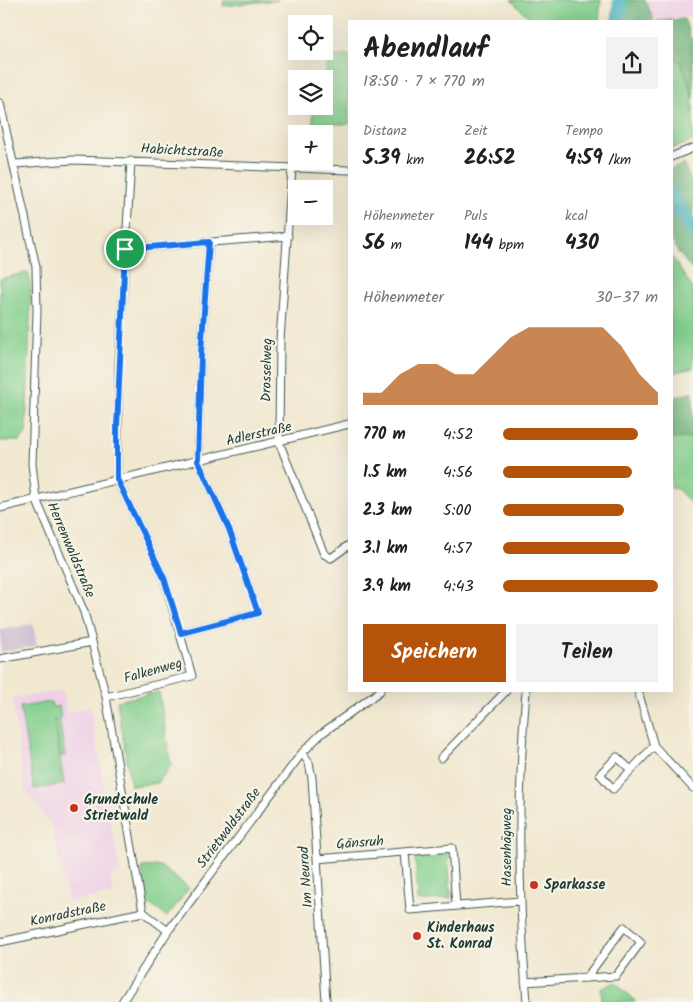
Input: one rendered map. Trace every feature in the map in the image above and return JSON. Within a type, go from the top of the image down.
[{"type":"street","name":"Herrenwaldstraße","points":[[0,103],[15,164],[36,267],[37,311],[32,464],[36,499],[84,612],[92,642],[106,697],[142,912]]},
{"type":"street","points":[[673,156],[693,148]]},
{"type":"street","name":"Habichtstraße","points":[[15,164],[74,160],[131,161],[288,169]]},
{"type":"street","name":"Falkenweg","points":[[106,697],[192,676],[164,578],[117,479],[117,427],[131,161]]},
{"type":"street","name":"Drosselweg","points":[[292,170],[280,340],[279,442],[324,554],[331,558],[348,546]]},
{"type":"street","name":"Habichtstraße","points":[[333,170],[348,170]]},
{"type":"street","points":[[125,249],[288,236]]},
{"type":"street","points":[[181,633],[258,613],[229,529],[198,461],[201,353],[209,242]]},
{"type":"street","name":"Adlerstraße","points":[[0,508],[348,424]]},
{"type":"street","points":[[0,659],[92,642]]},
{"type":"street","name":"Strietwaldstraße","points":[[122,1002],[168,931],[302,753],[321,734],[379,692]]},
{"type":"street","points":[[441,758],[505,692]]},
{"type":"street","name":"Hasenhägweg","points":[[526,692],[520,758],[520,901],[527,1002]]},
{"type":"street","points":[[638,692],[654,746],[693,788]]},
{"type":"street","points":[[631,770],[617,757],[600,774],[613,789],[654,746]]},
{"type":"street","name":"Im Neurod","points":[[302,753],[309,763],[312,778],[326,1002]]},
{"type":"street","name":"Gänsruh","points":[[317,858],[452,848],[456,906]]},
{"type":"street","points":[[405,852],[410,910],[520,901]]},
{"type":"street","points":[[142,912],[168,931]]},
{"type":"street","name":"Konradstraße","points":[[0,942],[142,912]]},
{"type":"street","points":[[525,982],[586,978],[616,976],[641,942],[624,927],[586,978]]},
{"type":"shaded area","points":[[647,0],[693,0],[693,25],[690,16],[671,20],[648,20]]},
{"type":"shaded area","points":[[33,624],[37,646],[1,652],[0,630]]},
{"type":"shaded area","name":"Grundschule Strietwald","points":[[63,691],[66,712],[90,708],[120,873],[110,876],[113,894],[68,902],[52,826],[25,790],[12,698]]},
{"type":"green space","points":[[224,0],[278,0],[223,6]]},
{"type":"green space","points":[[511,0],[601,0],[599,20],[532,20]]},
{"type":"green space","points":[[614,0],[645,0],[654,20],[612,20]]},
{"type":"green space","points":[[684,19],[687,26],[693,69],[693,99],[681,62],[673,57],[673,20],[670,20]]},
{"type":"green space","points":[[693,38],[693,141],[673,148],[673,40]]},
{"type":"green space","points":[[348,55],[348,124],[313,124],[313,115],[333,115],[333,70],[326,70],[328,60],[333,60],[333,57]]},
{"type":"green space","points":[[684,164],[693,187],[693,271],[677,251],[673,242],[673,168]]},
{"type":"green space","points":[[673,259],[693,289],[693,368],[673,373]]},
{"type":"green space","points":[[28,272],[31,291],[26,433],[20,441],[0,441],[0,279]]},
{"type":"green space","points":[[693,392],[693,437],[673,439],[673,397]]},
{"type":"green space","points":[[693,437],[693,505],[677,489],[673,488],[673,439]]},
{"type":"green space","points":[[159,692],[171,765],[158,783],[131,786],[117,701]]},
{"type":"green space","points":[[51,702],[52,707],[59,706],[61,717],[59,718],[65,756],[61,757],[54,719],[64,784],[34,789],[20,707]]},
{"type":"green space","points":[[448,853],[451,898],[418,901],[415,855]]},
{"type":"green space","points":[[160,866],[189,888],[167,917],[147,902],[142,867]]},
{"type":"green space","points":[[615,982],[636,1001],[602,1002],[601,989]]},
{"type":"waterway","points":[[620,0],[620,20]]},
{"type":"waterway","points":[[673,198],[693,232]]},
{"type":"place","name":"Grundschule Strietwald","points":[[74,808]]},
{"type":"place","name":"Sparkasse","points":[[534,885]]},
{"type":"place","name":"Kinderhaus St. Konrad","points":[[417,936]]},
{"type":"route","points":[[209,242],[201,353],[198,461],[229,529],[258,613],[181,633],[164,578],[117,479],[117,427],[125,249],[209,242]]}]
